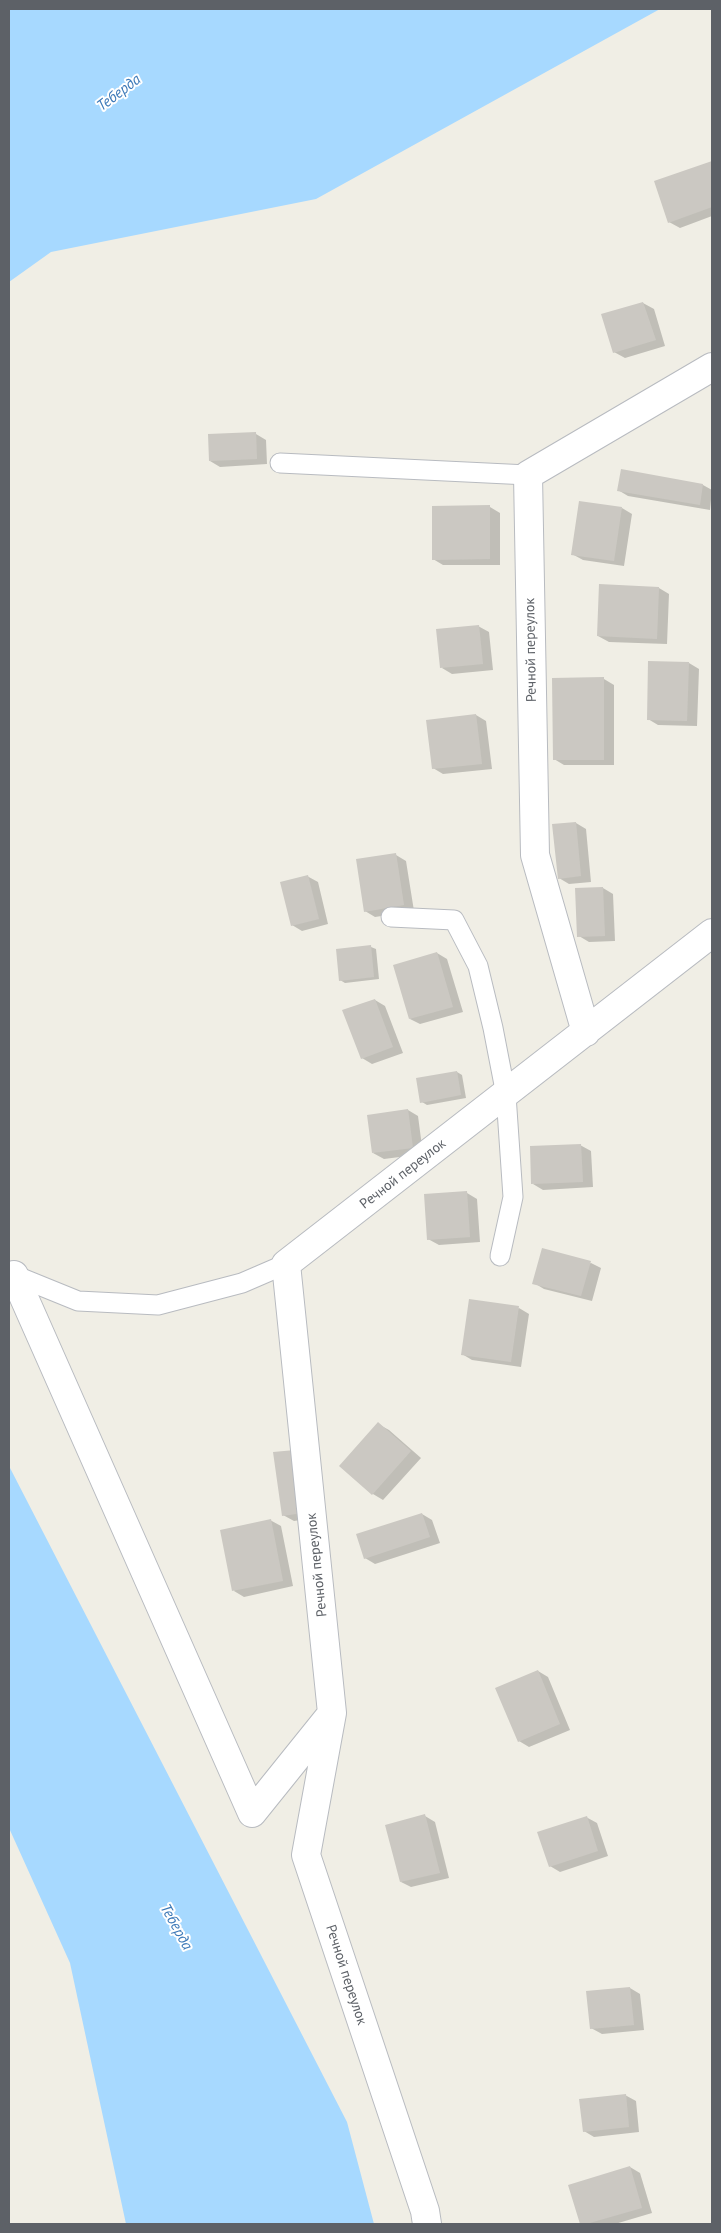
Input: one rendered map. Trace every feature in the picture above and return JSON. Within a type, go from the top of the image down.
[{"type":"street","points":[[528,475],[712,367]]},
{"type":"street","name":"Речной переулок","points":[[528,475],[535,854],[586,1032]]},
{"type":"street","name":"Речной переулок","points":[[427,2224],[306,1855],[332,1713],[286,1264],[506,1095],[712,933]]},
{"type":"street","points":[[14,1275],[252,1813],[332,1713]]},
{"type":"lane","points":[[280,463],[528,475]]},
{"type":"lane","points":[[391,917],[454,920],[478,966],[493,1028],[506,1095],[513,1197],[500,1256]]},
{"type":"lane","points":[[14,1275],[78,1301],[158,1306],[242,1284],[286,1264]]},
{"type":"water","name":"Теберда","points":[[9,9],[660,9],[316,199],[51,252],[9,282]]},
{"type":"water","name":"Теберда","points":[[9,1466],[347,2122],[374,2224],[126,2224],[70,1963],[9,1828]]},
{"type":"building","points":[[712,161],[712,207],[668,223],[654,181]]},
{"type":"building","points":[[643,302],[656,340],[613,353],[601,314]]},
{"type":"building","points":[[256,432],[257,459],[209,461],[208,434]]},
{"type":"building","points":[[621,469],[703,484],[700,505],[617,491]]},
{"type":"building","points":[[579,501],[622,507],[614,561],[571,555]]},
{"type":"building","points":[[490,505],[490,559],[432,560],[432,506]]},
{"type":"building","points":[[599,584],[659,587],[657,639],[597,636]]},
{"type":"building","points":[[479,625],[483,664],[440,668],[436,629]]},
{"type":"building","points":[[648,661],[689,662],[687,721],[647,720]]},
{"type":"building","points":[[604,677],[604,760],[553,760],[552,678]]},
{"type":"building","points":[[476,714],[482,764],[432,769],[426,720]]},
{"type":"building","points":[[576,822],[581,876],[558,879],[552,824]]},
{"type":"building","points":[[396,853],[404,905],[364,912],[356,859]]},
{"type":"building","points":[[308,875],[319,919],[291,926],[280,882]]},
{"type":"building","points":[[603,887],[605,936],[577,937],[575,888]]},
{"type":"building","points":[[371,945],[374,977],[339,981],[336,949]]},
{"type":"building","points":[[437,952],[453,1007],[409,1019],[393,965]]},
{"type":"building","points":[[375,999],[393,1047],[361,1059],[342,1010]]},
{"type":"building","points":[[457,1071],[461,1095],[420,1103],[416,1078]]},
{"type":"building","points":[[408,1109],[413,1148],[372,1153],[367,1115]]},
{"type":"building","points":[[581,1144],[583,1182],[531,1184],[530,1146]]},
{"type":"building","points":[[467,1191],[470,1237],[427,1240],[424,1194]]},
{"type":"building","points":[[542,1248],[591,1261],[581,1296],[532,1284]]},
{"type":"building","points":[[469,1299],[519,1306],[511,1362],[461,1355]]},
{"type":"building","points":[[378,1422],[411,1451],[372,1495],[339,1466]]},
{"type":"building","points":[[295,1450],[303,1513],[282,1516],[273,1452]]},
{"type":"building","points":[[422,1513],[430,1537],[364,1559],[356,1534]]},
{"type":"building","points":[[271,1519],[283,1581],[232,1591],[220,1530]]},
{"type":"building","points":[[538,1670],[560,1724],[518,1742],[495,1688]]},
{"type":"building","points":[[425,1814],[440,1873],[400,1882],[385,1825]]},
{"type":"building","points":[[587,1816],[598,1851],[549,1867],[537,1832]]},
{"type":"building","points":[[630,1987],[634,2025],[590,2029],[586,1991]]},
{"type":"building","points":[[626,2094],[629,2127],[583,2132],[579,2099]]},
{"type":"building","points":[[630,2166],[642,2208],[580,2224],[568,2185]]}]
